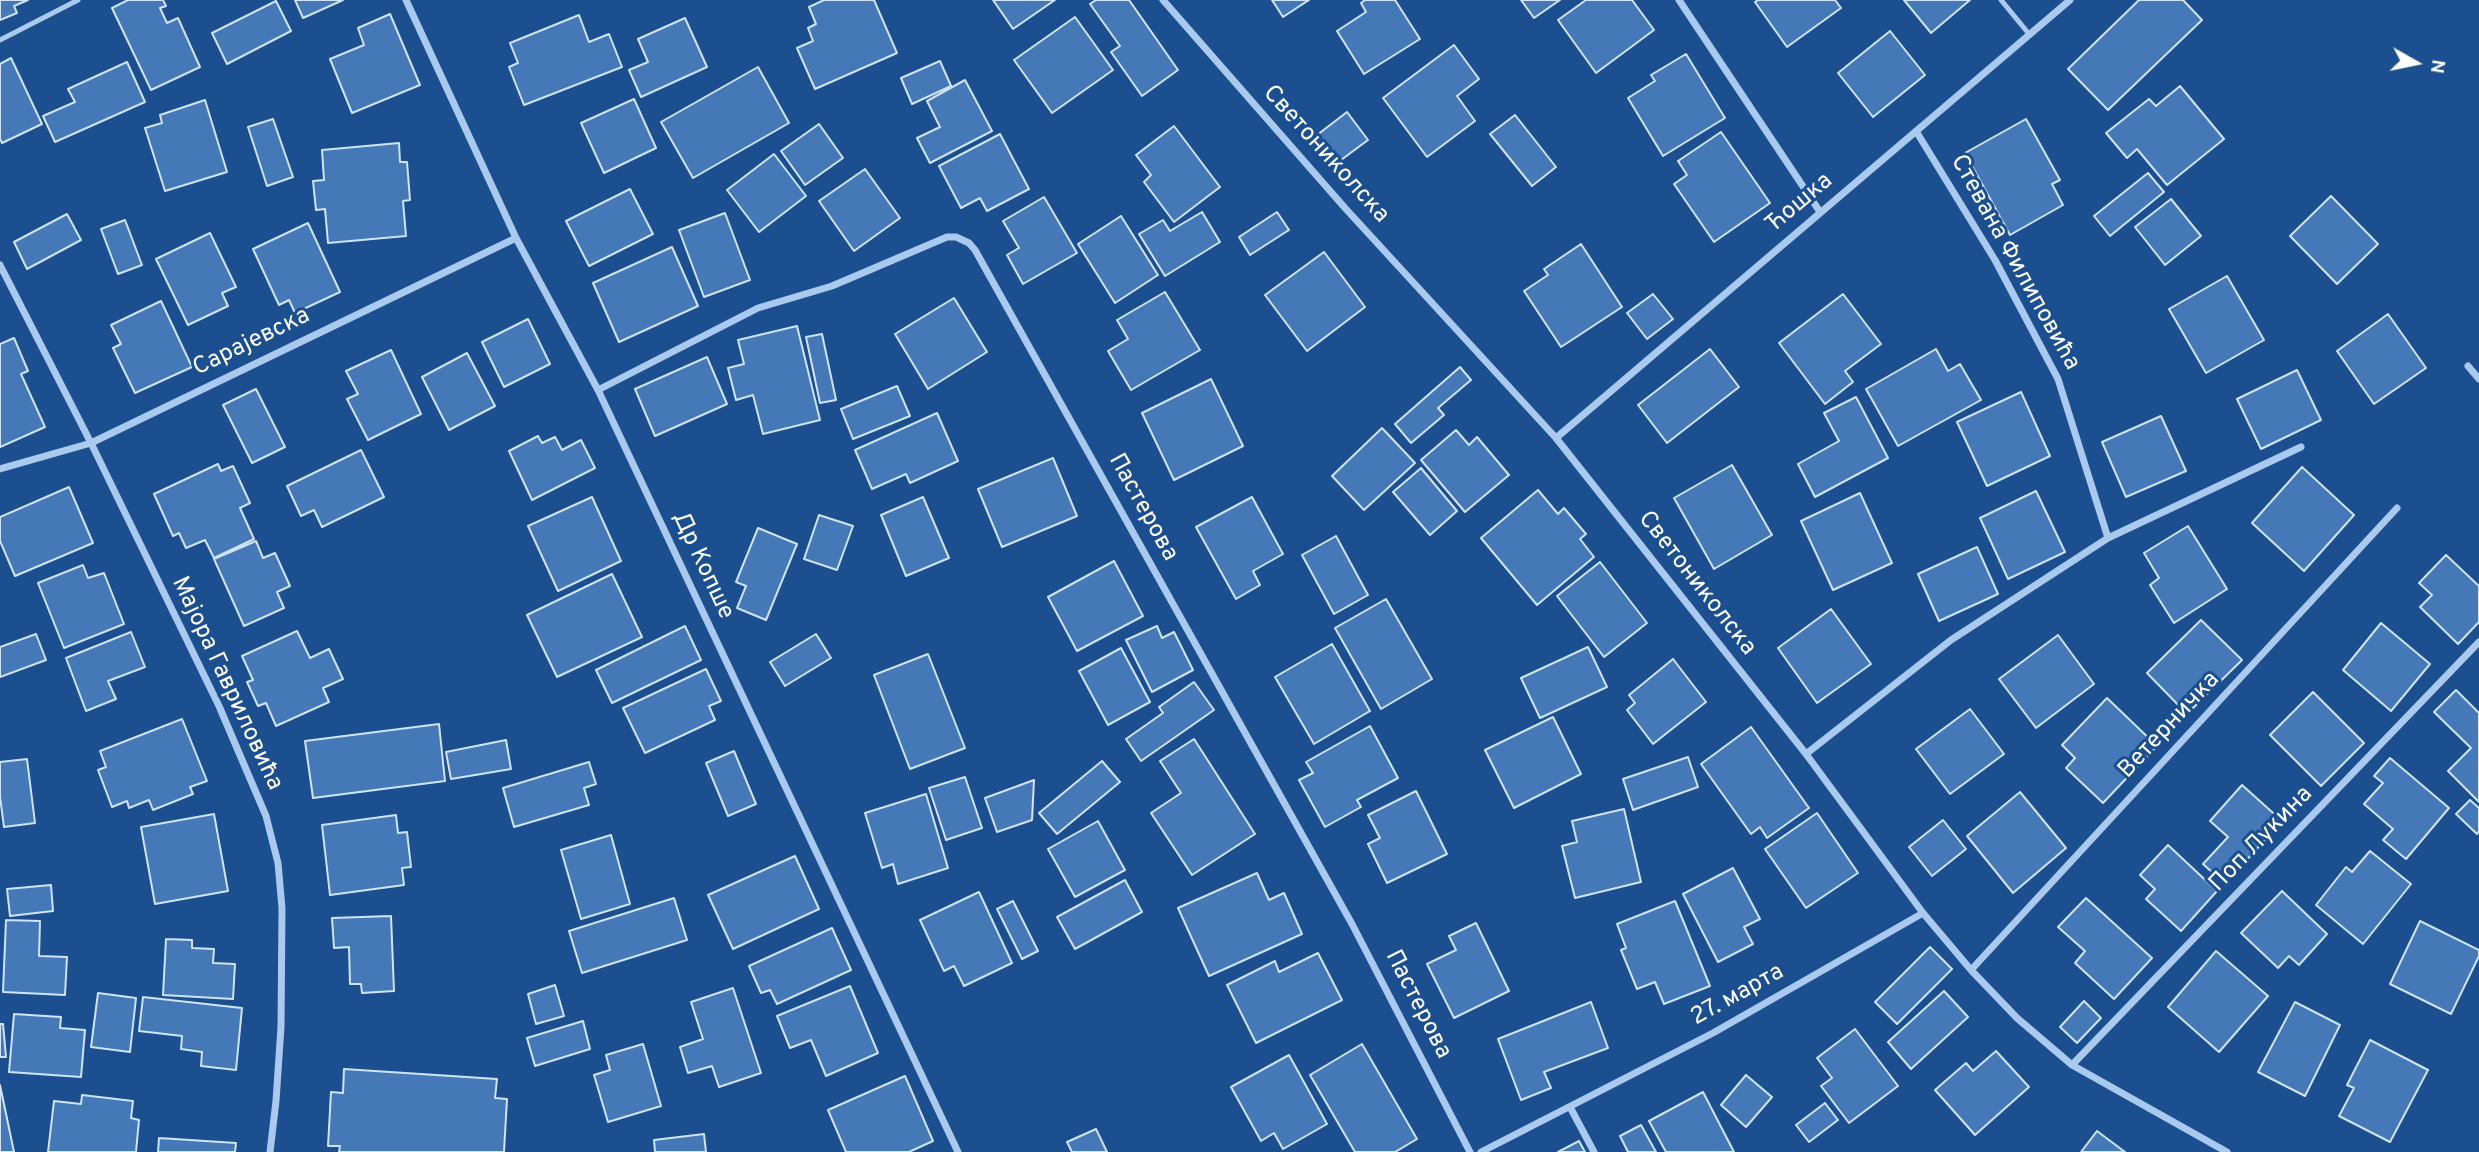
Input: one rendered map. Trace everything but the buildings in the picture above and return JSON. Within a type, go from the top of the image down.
[{"type":"street","name":"Др Копше","points":[[406,0],[516,238],[598,390],[958,1152]]},
{"type":"street","name":"Светониколска","points":[[1163,0],[1345,208],[1556,439],[1806,754],[1923,913],[1971,970],[2017,1018],[2072,1065],[2227,1152]]},
{"type":"street","points":[[1679,0],[1820,212]]},
{"type":"street","name":"Ћошка","points":[[1556,439],[2070,0]]},
{"type":"street","name":"Стевана Филиповића","points":[[1916,131],[1995,260],[2058,379],[2108,538]]},
{"type":"street","name":"Пастерова","points":[[598,390],[758,308],[832,286],[947,237],[956,237],[969,243],[1352,923],[1470,1152]]},
{"type":"street","name":"Сарајевска","points":[[0,469],[91,443],[516,238]]},
{"type":"street","name":"Мајора Гавриловића","points":[[0,265],[91,443],[219,706],[266,816],[278,863],[282,908],[281,1027],[270,1152]]},
{"type":"street","points":[[2468,366],[2479,379]]},
{"type":"street","points":[[1806,754],[1951,640],[2108,538],[2301,447]]},
{"type":"street","name":"Ветерничка","points":[[1971,970],[2397,508]]},
{"type":"street","name":"Поп Лукина","points":[[2072,1065],[2479,642]]},
{"type":"street","name":"27. марта","points":[[1481,1152],[1713,1033],[1923,913]]},
{"type":"street","points":[[1570,1107],[1594,1152]]},
{"type":"lane","points":[[0,40],[78,0]]},
{"type":"lane","points":[[2001,0],[2029,34]]}]
